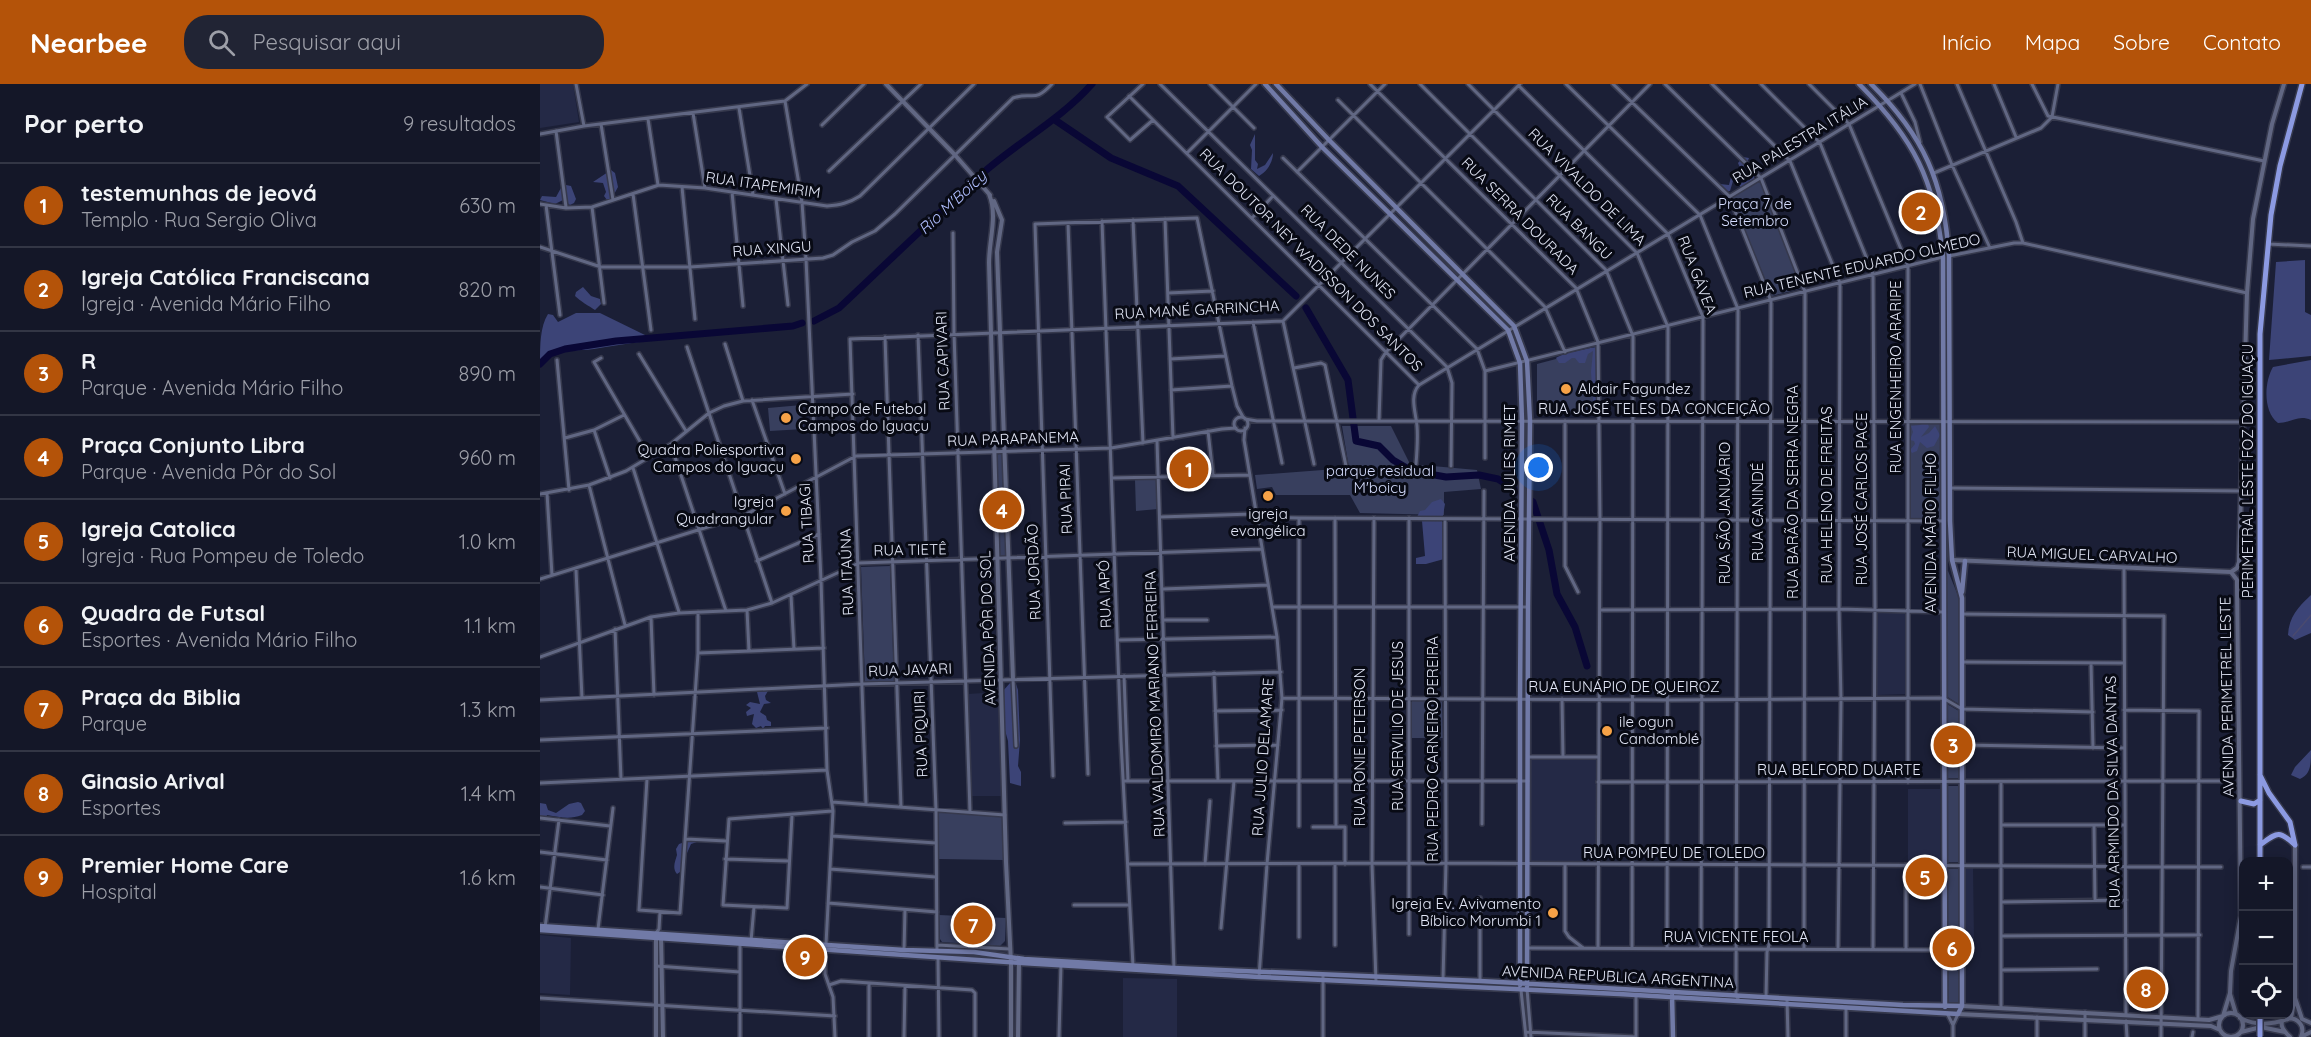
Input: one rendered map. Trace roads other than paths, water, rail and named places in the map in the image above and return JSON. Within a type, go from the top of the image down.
[{"type":"highway","name":"PERIMETRAL LESTE FOZ DO IGUAÇU","points":[[2260,857],[2260,334],[2268,244],[2280,166],[2302,84]]},
{"type":"highway","points":[[2260,774],[2269,793],[2290,822],[2295,844]]},
{"type":"highway","points":[[2241,801],[2254,804],[2260,800]]},
{"type":"highway","points":[[2260,845],[2271,836],[2279,834],[2286,836],[2295,844]]},
{"type":"highway","points":[[2260,1019],[2260,1036]]},
{"type":"main road","name":"AVENIDA JULES RIMET","points":[[1265,84],[1322,147],[1508,330],[1520,363],[1528,699],[1528,781],[1520,986]]},
{"type":"main road","name":"AVENIDA JULES RIMET","points":[[1276,84],[1514,326],[1527,361],[1530,421],[1530,519],[1520,699],[1520,781],[1528,948],[1527,987]]},
{"type":"main road","name":"AVENIDA MÁRIO FILHO","points":[[1859,84],[1906,139],[1926,176],[1937,211],[1946,257]]},
{"type":"main road","name":"AVENIDA MÁRIO FILHO","points":[[1871,84],[1888,100],[1920,143],[1934,173],[1947,226],[1947,420],[1950,521],[1952,560],[1962,598],[1962,1006]]},
{"type":"main road","name":"AVENIDA MÁRIO FILHO","points":[[1947,420],[1943,521],[1945,1006],[1947,1013]]},
{"type":"main road","points":[[1962,598],[1965,561]]},
{"type":"main road","points":[[542,928],[659,934],[751,943],[938,951]]},
{"type":"main road","points":[[826,947],[938,951]]},
{"type":"main road","name":"AVENIDA REPUBLICA ARGENTINA","points":[[938,951],[1011,963],[1019,961],[1376,979],[1443,979],[1636,995],[1672,994],[1739,1001],[1962,1006]]},
{"type":"main road","name":"AVENIDA REPUBLICA ARGENTINA","points":[[938,951],[1010,956],[1019,961]]},
{"type":"main road","name":"AVENIDA REPUBLICA ARGENTINA","points":[[1376,979],[1432,985],[1520,986]]},
{"type":"main road","points":[[1432,985],[1443,979]]},
{"type":"main road","name":"AVENIDA REPUBLICA ARGENTINA","points":[[1527,987],[1736,995],[1846,1007],[1958,1014]]},
{"type":"main road","points":[[1672,994],[1673,1037]]},
{"type":"main road","points":[[1958,1014],[1962,1006]]},
{"type":"street","points":[[576,84],[584,126]]},
{"type":"street","points":[[540,134],[584,126],[785,101],[807,84]]},
{"type":"street","points":[[822,125],[864,84]]},
{"type":"street","name":"AVENIDA PÔR DO SOL","points":[[886,84],[981,183],[1002,220],[998,240],[1000,331],[1017,746]]},
{"type":"street","points":[[829,171],[921,84]]},
{"type":"street","name":"RUA ITAPEMIRIM","points":[[540,204],[566,208],[591,207],[658,185],[705,188],[827,206],[851,202],[860,196],[974,84]]},
{"type":"street","name":"RUA XINGU","points":[[540,247],[600,267],[690,267],[828,257],[875,231],[1013,98],[1037,97],[1052,84]]},
{"type":"street","points":[[1143,84],[1107,117],[1130,140],[1153,120]]},
{"type":"street","name":"RUA DEDE NUNES","points":[[1160,84],[1447,367]]},
{"type":"street","points":[[1210,84],[1254,128]]},
{"type":"street","points":[[1187,153],[1256,84]]},
{"type":"street","name":"RUA SERRA DOURADA","points":[[1370,84],[1576,288],[1598,342],[1600,421],[1598,948]]},
{"type":"street","points":[[1297,172],[1385,84]]},
{"type":"street","name":"RUA BANGU","points":[[1420,84],[1606,270],[1633,336],[1632,948]]},
{"type":"street","name":"RUA VIVALDO DE LIMA","points":[[1468,84],[1637,253],[1668,327],[1667,948]]},
{"type":"street","name":"RUA MANÉ GARRINCHA","points":[[850,339],[1283,321],[1519,84]]},
{"type":"street","name":"RUA GÁVEA","points":[[1519,84],[1668,234],[1703,317],[1701,948]]},
{"type":"street","name":"RUA SÃO JANUÁRIO","points":[[1566,84],[1700,215],[1738,309],[1736,995]]},
{"type":"street","name":"RUA CANINDÉ","points":[[1613,84],[1729,196],[1771,301],[1770,865],[1766,997]]},
{"type":"street","points":[[1379,421],[1381,360],[1386,352],[1461,273],[1650,84]]},
{"type":"street","name":"RUA BARÃO DA SERRA NEGRA","points":[[1665,84],[1761,178],[1806,292],[1804,949]]},
{"type":"street","name":"RUA HELENO DE FREITAS","points":[[1713,84],[1790,160],[1840,283],[1841,700],[1838,949]]},
{"type":"street","name":"RUA JOSÉ CARLOS PACE","points":[[1761,84],[1820,143],[1873,274],[1875,521],[1873,949]]},
{"type":"street","name":"RUA ENGENHEIRO ARARIPE","points":[[1809,84],[1849,124],[1908,266],[1908,782]]},
{"type":"street","points":[[1918,84],[1990,248]]},
{"type":"street","name":"RUA PALESTRA ITÁLIA","points":[[1419,385],[1576,288],[1918,84]]},
{"type":"street","points":[[1958,84],[2023,243]]},
{"type":"street","points":[[1994,84],[2016,137]]},
{"type":"street","points":[[2032,84],[2048,116],[2264,161]]},
{"type":"street","points":[[1934,173],[2041,128],[2052,117],[2058,84]]},
{"type":"street","points":[[2231,572],[2237,568],[2239,562],[2247,293],[2253,219],[2264,161],[2284,84]]},
{"type":"street","points":[[1901,93],[1915,122],[1920,143]]},
{"type":"street","name":"RUA DOUTOR NEY WADISSON DOS SANTOS","points":[[1129,96],[1419,385],[1414,393],[1416,464]]},
{"type":"street","points":[[1338,100],[1545,307],[1564,352]]},
{"type":"street","name":"RUA TIBAGI","points":[[785,101],[802,202],[807,259],[828,770],[833,811],[825,974],[833,997],[835,1037]]},
{"type":"street","points":[[739,108],[753,194]]},
{"type":"street","points":[[693,113],[705,188]]},
{"type":"street","points":[[648,119],[658,185]]},
{"type":"street","points":[[601,124],[613,200]]},
{"type":"street","points":[[556,131],[566,208]]},
{"type":"street","points":[[1283,158],[1477,349],[1485,371],[1485,458]]},
{"type":"street","points":[[682,187],[695,319]]},
{"type":"street","points":[[732,192],[743,306]]},
{"type":"street","points":[[633,194],[651,330]]},
{"type":"street","name":"AVENIDA PÔR DO SOL","points":[[989,194],[994,206],[990,238],[994,452],[1011,963],[1011,1037]]},
{"type":"street","points":[[1252,218],[1273,196]]},
{"type":"street","points":[[776,199],[788,305]]},
{"type":"street","points":[[546,206],[560,315]]},
{"type":"street","points":[[591,207],[604,303]]},
{"type":"street","points":[[1068,223],[1197,218],[1232,386],[1246,427]]},
{"type":"street","points":[[1165,219],[1173,438]]},
{"type":"street","points":[[993,222],[1002,220]]},
{"type":"street","points":[[1133,220],[1143,443]]},
{"type":"street","name":"RUA IAPÓ","points":[[1102,221],[1133,967]]},
{"type":"street","name":"RUA JORDÃO","points":[[1053,776],[1035,224],[1068,223]]},
{"type":"street","name":"RUA PIRAI","points":[[1068,223],[1088,774]]},
{"type":"street","name":"RUA CAPIVARI","points":[[952,233],[970,812]]},
{"type":"street","points":[[990,238],[998,240]]},
{"type":"street","name":"RUA TENENTE EDUARDO OLMEDO","points":[[1485,371],[1598,342],[1633,336],[1873,274],[2014,243],[2023,243],[2247,293]]},
{"type":"street","points":[[2268,244],[2311,246]]},
{"type":"street","points":[[1168,293],[1213,291]]},
{"type":"street","points":[[1283,321],[1314,464]]},
{"type":"street","points":[[1253,322],[1282,463]]},
{"type":"street","name":"RUA PIQUIRI","points":[[918,336],[936,810],[939,1037]]},
{"type":"street","points":[[885,337],[902,807]]},
{"type":"street","name":"RUA ITAÚNA","points":[[850,339],[860,563],[866,804]]},
{"type":"street","points":[[725,344],[743,401]]},
{"type":"street","points":[[687,347],[772,603]]},
{"type":"street","points":[[639,354],[686,431]]},
{"type":"street","points":[[1170,359],[1226,356]]},
{"type":"street","points":[[601,358],[594,362],[650,458]]},
{"type":"street","points":[[557,360],[569,490]]},
{"type":"street","points":[[1294,368],[1324,363],[1346,466]]},
{"type":"street","points":[[1447,367],[1451,377],[1451,466]]},
{"type":"street","points":[[1172,390],[1232,386]]},
{"type":"street","points":[[540,494],[589,485],[633,468],[671,444],[709,413],[724,406],[752,400],[853,394]]},
{"type":"street","points":[[752,400],[785,494]]},
{"type":"street","points":[[1235,420],[1237,405]]},
{"type":"street","points":[[565,438],[594,430],[625,415]]},
{"type":"street","name":"RUA JOSÉ TELES DA CONCEIÇÃO","points":[[1235,420],[1244,418],[1257,421],[2244,422]]},
{"type":"street","name":"RUA PARAPANEMA","points":[[1222,429],[1235,420]]},
{"type":"street","name":"RUA JULIO DELAMARE","points":[[1235,420],[1244,440]]},
{"type":"street","name":"RUA JOSÉ TELES DA CONCEIÇÃO","points":[[1238,429],[1257,421]]},
{"type":"street","points":[[1565,421],[1565,566],[1578,592]]},
{"type":"street","name":"RUA JULIO DELAMARE","points":[[1246,427],[1244,440],[1277,637],[1282,698],[1259,974]]},
{"type":"street","name":"RUA PARAPANEMA","points":[[540,579],[576,570],[743,516],[856,456],[1111,448],[1208,431],[1238,429]]},
{"type":"street","points":[[594,430],[610,478]]},
{"type":"street","points":[[1208,431],[1214,475]]},
{"type":"street","name":"RUA VALDOMIRO MARIANO FERREIRA","points":[[1157,441],[1174,970]]},
{"type":"street","points":[[671,444],[726,611]]},
{"type":"street","points":[[633,468],[679,612]]},
{"type":"street","points":[[1112,478],[1250,475]]},
{"type":"street","points":[[589,485],[625,625]]},
{"type":"street","points":[[1950,488],[2241,491]]},
{"type":"street","points":[[1482,824],[1484,491]]},
{"type":"street","points":[[548,493],[552,576]]},
{"type":"street","points":[[1160,517],[1252,514],[1257,517],[1299,518],[1950,521]]},
{"type":"street","points":[[1299,518],[1299,826]]},
{"type":"street","points":[[1335,518],[1336,827]]},
{"type":"street","name":"RUA RONIE PETERSON","points":[[1374,518],[1372,864],[1376,979]]},
{"type":"street","name":"RUA SERVILIO DE JESUS","points":[[1409,518],[1409,934]]},
{"type":"street","name":"RUA PEDRO CARNEIRO PEREIRA","points":[[1443,979],[1446,864],[1445,519]]},
{"type":"street","points":[[757,561],[819,534]]},
{"type":"street","name":"RUA TIETÊ","points":[[540,657],[651,617],[679,612],[747,610],[772,603],[860,563],[1261,549]]},
{"type":"street","name":"RUA MIGUEL CARVALHO","points":[[1952,560],[2231,572]]},
{"type":"street","name":"RUA ARMINDO DA SILVA DANTAS","points":[[2124,569],[2126,1014]]},
{"type":"street","points":[[576,570],[582,698]]},
{"type":"street","name":"AVENIDA PERIMETREL LESTE","points":[[2223,1016],[2230,993],[2231,971],[2241,916],[2237,580],[2231,572]]},
{"type":"street","points":[[1162,589],[1268,585]]},
{"type":"street","points":[[791,595],[794,649]]},
{"type":"street","points":[[1272,607],[1525,607]]},
{"type":"street","points":[[1600,610],[1875,609],[1943,612]]},
{"type":"street","points":[[747,610],[749,651]]},
{"type":"street","points":[[648,779],[639,910],[680,913],[698,653],[698,612]]},
{"type":"street","points":[[1962,614],[2164,616],[2161,1037]]},
{"type":"street","points":[[651,617],[654,695]]},
{"type":"street","points":[[1164,620],[1207,620]]},
{"type":"street","points":[[615,629],[621,779]]},
{"type":"street","points":[[1119,640],[1277,637]]},
{"type":"street","points":[[698,653],[824,648]]},
{"type":"street","points":[[1963,662],[2124,663]]},
{"type":"street","points":[[2091,663],[2093,748]]},
{"type":"street","name":"RUA JAVARI","points":[[540,700],[931,681],[1281,672]]},
{"type":"street","points":[[1214,673],[1218,781]]},
{"type":"street","name":"RUA EUNÁPIO DE QUEIROZ","points":[[1282,698],[1634,700],[1943,698]]},
{"type":"street","points":[[1943,698],[1962,709],[2093,712]]},
{"type":"street","points":[[1562,699],[1563,757]]},
{"type":"street","points":[[1215,711],[1282,710]]},
{"type":"street","points":[[2124,710],[2199,711],[2198,1019]]},
{"type":"street","points":[[540,740],[827,728]]},
{"type":"street","points":[[1216,746],[1278,745]]},
{"type":"street","points":[[1962,746],[2124,748]]},
{"type":"street","points":[[1528,757],[1598,757]]},
{"type":"street","points":[[540,783],[828,770]]},
{"type":"street","points":[[1126,781],[1528,781]]},
{"type":"street","points":[[1221,928],[1234,781]]},
{"type":"street","name":"RUA BELFORD DUARTE","points":[[1598,782],[2125,783],[2223,781]]},
{"type":"street","points":[[2001,782],[2001,1008]]},
{"type":"street","points":[[1205,864],[1209,801]]},
{"type":"street","points":[[832,802],[1005,815]]},
{"type":"street","points":[[597,932],[613,808]]},
{"type":"street","points":[[792,815],[787,908],[723,905],[729,819],[833,811]]},
{"type":"street","points":[[540,818],[610,826]]},
{"type":"street","points":[[542,928],[550,889],[559,820]]},
{"type":"street","points":[[1065,823],[1126,822]]},
{"type":"street","points":[[2002,825],[2125,825]]},
{"type":"street","points":[[2094,825],[2095,900]]},
{"type":"street","name":"RUA ARMINDO DA SILVA DANTAS","points":[[2111,825],[2111,866]]},
{"type":"street","points":[[1313,827],[1345,827],[1345,864]]},
{"type":"street","points":[[832,836],[936,843]]},
{"type":"street","points":[[686,839],[726,841]]},
{"type":"street","points":[[2293,1004],[2295,997],[2295,844]]},
{"type":"street","points":[[540,852],[607,860]]},
{"type":"street","points":[[725,859],[789,861]]},
{"type":"street","name":"RUA POMPEU DE TOLEDO","points":[[1128,864],[2221,867]]},
{"type":"street","points":[[1299,864],[1299,938]]},
{"type":"street","points":[[1335,864],[1335,945]]},
{"type":"street","points":[[1565,865],[1565,931],[1583,948]]},
{"type":"street","points":[[1906,865],[1906,949]]},
{"type":"street","points":[[2303,867],[2311,867]]},
{"type":"street","points":[[830,869],[937,877]]},
{"type":"street","points":[[540,887],[603,894]]},
{"type":"street","points":[[1480,898],[1480,981]]},
{"type":"street","points":[[2002,902],[2126,900]]},
{"type":"street","points":[[828,903],[937,912]]},
{"type":"street","points":[[1074,905],[1129,905]]},
{"type":"street","points":[[751,943],[754,906]]},
{"type":"street","points":[[904,951],[905,910]]},
{"type":"street","points":[[656,1037],[659,1006],[660,912]]},
{"type":"street","points":[[2001,936],[2200,935]]},
{"type":"street","points":[[740,942],[740,1037]]},
{"type":"street","name":"RUA VICENTE FEOLA","points":[[1528,948],[1945,950]]},
{"type":"street","points":[[938,951],[1010,949]]},
{"type":"street","points":[[1018,1037],[1019,961]]},
{"type":"street","points":[[1059,1037],[1061,963]]},
{"type":"street","points":[[659,966],[740,972]]},
{"type":"street","points":[[2002,970],[2097,969]]},
{"type":"street","points":[[1323,977],[1323,1037]]},
{"type":"street","points":[[829,985],[841,981],[974,991],[975,1037]]},
{"type":"street","points":[[869,983],[869,1037]]},
{"type":"street","points":[[904,1037],[905,986]]},
{"type":"street","points":[[1520,986],[1526,1035],[1636,1037],[1636,995]]},
{"type":"street","points":[[1527,987],[1531,1035]]},
{"type":"street","name":"AVENIDA PERIMETREL LESTE","points":[[2230,993],[2238,1016]]},
{"type":"street","points":[[1736,995],[1739,1001]]},
{"type":"street","points":[[1762,1002],[1766,997]]},
{"type":"street","points":[[2295,997],[2306,1028],[2301,1036]]},
{"type":"street","points":[[540,998],[835,1016]]},
{"type":"street","points":[[1787,1001],[1788,1037]]},
{"type":"street","points":[[659,1006],[663,1037]]},
{"type":"street","name":"AVENIDA REPUBLICA ARGENTINA","points":[[1962,1006],[2198,1019],[2214,1019],[2223,1016]]},
{"type":"street","points":[[1846,1007],[1846,1037]]},
{"type":"street","points":[[2085,1012],[2085,1037]]},
{"type":"street","points":[[1947,1013],[1953,1025]]},
{"type":"street","points":[[1953,1037],[1953,1025],[1958,1014]]},
{"type":"street","name":"AVENIDA REPUBLICA ARGENTINA","points":[[1958,1014],[2211,1026],[2223,1034]]},
{"type":"street","points":[[2238,1034],[2242,1025],[2238,1016],[2228,1014],[2223,1016],[2219,1022],[2223,1034],[2231,1036],[2238,1034],[2255,1027],[2267,1027],[2285,1032],[2290,1037]]},
{"type":"street","points":[[2037,1017],[2037,1037]]},
{"type":"street","points":[[2293,1018],[2311,1023]]},
{"type":"street","points":[[2244,1019],[2253,1023],[2268,1024],[2286,1019]]},
{"type":"street","points":[[2285,1032],[2284,1025],[2288,1019]]},
{"type":"street","points":[[2126,1021],[2127,1037]]},
{"type":"street","points":[[2301,1036],[2311,1032]]},
{"type":"waterway","name":"Rio M'Boicy","points":[[814,321],[839,308],[983,173],[1053,120],[1092,84]]},
{"type":"waterway","points":[[1055,120],[1111,158],[1178,186],[1296,296]]},
{"type":"waterway","points":[[1306,308],[1348,380],[1356,441],[1379,446],[1393,460],[1412,471],[1446,477],[1479,475],[1498,479],[1533,502],[1549,550],[1557,594],[1575,627],[1587,666]]},
{"type":"waterway","name":"Rio M'Boicy","points":[[540,364],[550,354],[565,349],[616,341],[793,326],[802,323]]},
{"type":"waterway","points":[[2293,636],[2311,615]]},
{"type":"place","name":"Igreja Católica Franciscana","points":[[1921,212]]},
{"type":"place","name":"Aldair Fagundez","points":[[1566,389]]},
{"type":"place","name":"Campo de Futebol Campos do Iguaçu","points":[[786,418]]},
{"type":"place","name":"Quadra Poliesportiva Campos do Iguaçu","points":[[796,459]]},
{"type":"place","name":"testemunhas de jeová","points":[[1189,469]]},
{"type":"place","name":"igreja evangélica","points":[[1268,496]]},
{"type":"place","name":"Praça Conjunto Libra","points":[[1002,510]]},
{"type":"place","name":"Igreja Quadrangular","points":[[786,511]]},
{"type":"place","name":"ile ogun Candomblé","points":[[1607,731]]},
{"type":"place","name":"R","points":[[1953,745]]},
{"type":"place","name":"Igreja Catolica","points":[[1925,877]]},
{"type":"place","name":"Igreja Ev. Avivamento Bíblico Morumbi 1","points":[[1553,913]]},
{"type":"place","name":"Praça da Biblia","points":[[973,925]]},
{"type":"place","name":"Quadra de Futsal","points":[[1952,948]]},
{"type":"place","name":"Premier Home Care","points":[[805,957]]},
{"type":"place","name":"Ginasio Arival","points":[[2146,989]]},
{"type":"park label","name":"Praça 7 de Setembro","points":[[1755,212]]},
{"type":"park label","name":"parque residual M'boicy","points":[[1380,480]]}]
